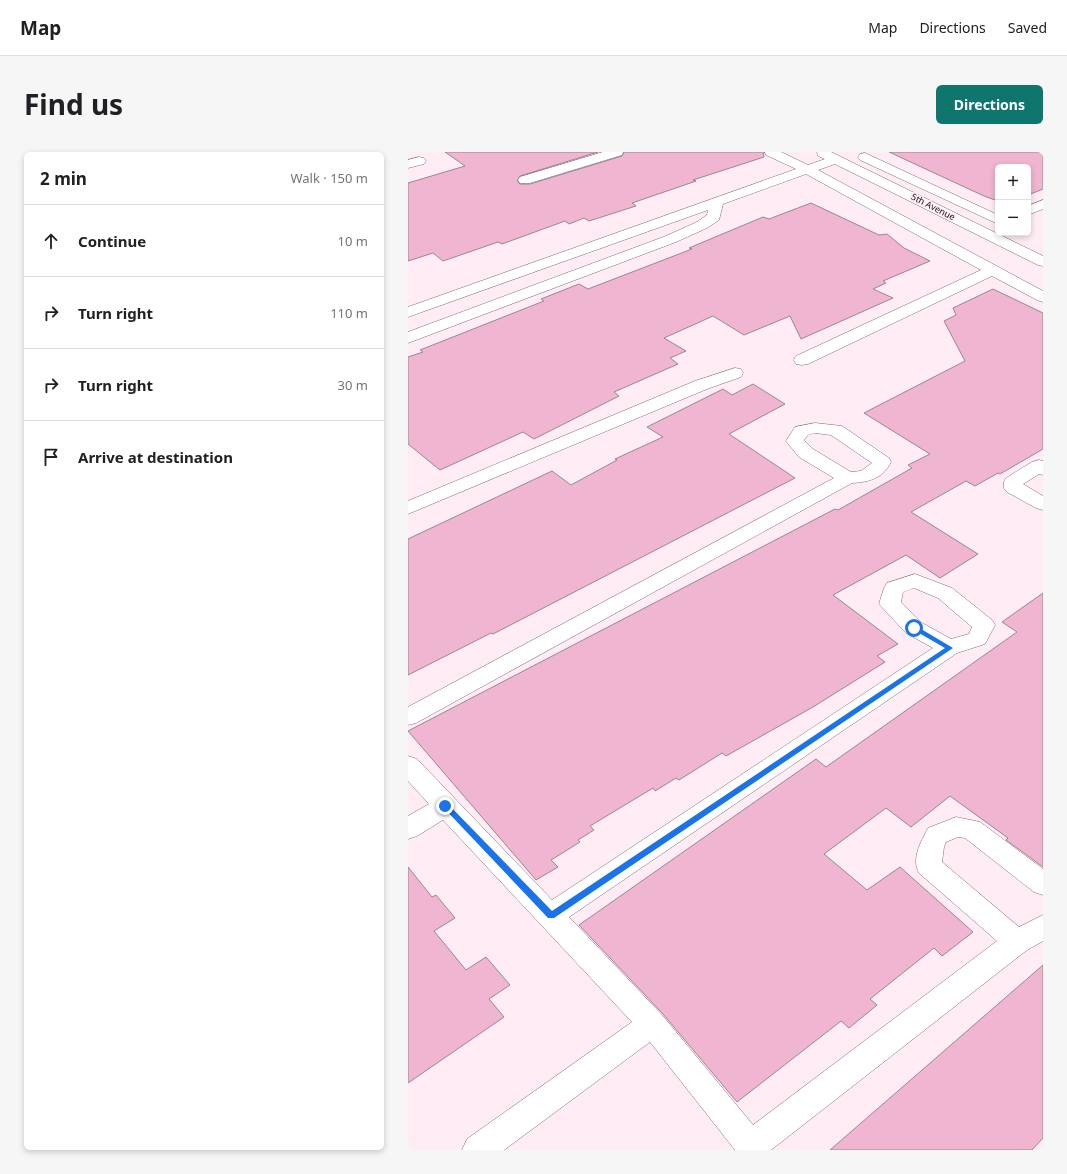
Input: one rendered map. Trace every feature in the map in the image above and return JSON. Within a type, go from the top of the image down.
[{"type":"street","points":[[525,180],[617,152]]},
{"type":"street","points":[[771,152],[806,169],[1043,298]]},
{"type":"street","name":"5th Avenue","points":[[822,152],[1030,249],[1043,262]]},
{"type":"street","points":[[856,152],[995,219]]},
{"type":"street","points":[[408,312],[837,159]]},
{"type":"street","points":[[408,338],[671,239],[702,225],[714,217],[717,201]]},
{"type":"street","points":[[1031,210],[1043,204]]},
{"type":"street","points":[[802,360],[992,270]]},
{"type":"street","points":[[408,508],[693,388],[735,373]]},
{"type":"street","points":[[1042,466],[1013,482],[1014,488],[1043,504]]},
{"type":"street","points":[[408,716],[848,478]]},
{"type":"street","points":[[551,915],[949,648]]},
{"type":"street","points":[[408,765],[445,806],[551,915],[652,1024],[753,1148],[1017,942],[1043,927]]},
{"type":"street","points":[[408,829],[445,806]]},
{"type":"street","points":[[1017,942],[928,866],[931,847],[937,834],[956,827],[971,829],[1043,884]]},
{"type":"street","points":[[478,1150],[652,1024]]},
{"type":"building","points":[[445,152],[598,152],[520,176],[517,181],[520,184],[530,184],[622,156],[624,152],[763,152],[764,157],[693,180],[696,181],[632,203],[636,206],[589,221],[584,218],[569,224],[565,221],[502,244],[498,242],[443,261],[433,253],[408,261],[408,183],[465,166]]},
{"type":"building","points":[[889,152],[1043,152],[1043,189],[1031,194],[1031,164],[995,164],[995,200]]},
{"type":"building","points":[[811,203],[879,235],[887,234],[904,248],[930,261],[883,281],[886,283],[873,289],[893,298],[801,339],[790,316],[744,335],[713,316],[664,338],[686,351],[670,358],[678,364],[614,392],[619,396],[534,439],[523,432],[440,470],[408,444],[408,357],[423,352],[420,350],[544,301],[541,299],[579,284],[588,289],[692,249],[689,248],[763,217],[769,219]]},
{"type":"building","points":[[993,289],[1043,313],[1043,449],[1000,474],[998,473],[975,486],[966,481],[911,512],[978,554],[940,578],[906,555],[833,595],[898,644],[877,656],[885,662],[813,707],[726,756],[722,753],[679,780],[676,778],[655,791],[653,788],[590,826],[594,830],[578,840],[580,842],[551,860],[558,867],[536,880],[408,731],[835,509],[838,510],[912,468],[908,465],[930,454],[864,413],[965,361],[944,321],[956,315],[953,308]]},
{"type":"building","points":[[753,384],[785,404],[729,434],[795,478],[493,634],[491,633],[408,675],[408,539],[552,471],[571,485],[617,460],[615,459],[663,437],[647,427],[723,389],[732,395]]},
{"type":"building","points":[[1043,593],[1043,867],[1006,840],[1008,838],[950,796],[911,827],[886,808],[824,854],[867,890],[900,867],[973,932],[942,956],[934,948],[870,999],[877,1005],[849,1028],[841,1021],[737,1102],[663,1014],[579,925],[816,759],[826,767],[1017,632],[1002,622]]},
{"type":"building","points":[[408,867],[432,897],[436,895],[455,918],[434,931],[466,970],[486,957],[510,985],[489,999],[504,1017],[408,1083]]},
{"type":"building","points":[[1043,965],[1043,1138],[1032,1150],[830,1150]]},
{"type":"route","points":[[445,806],[551,915],[949,648],[914,628]]}]
